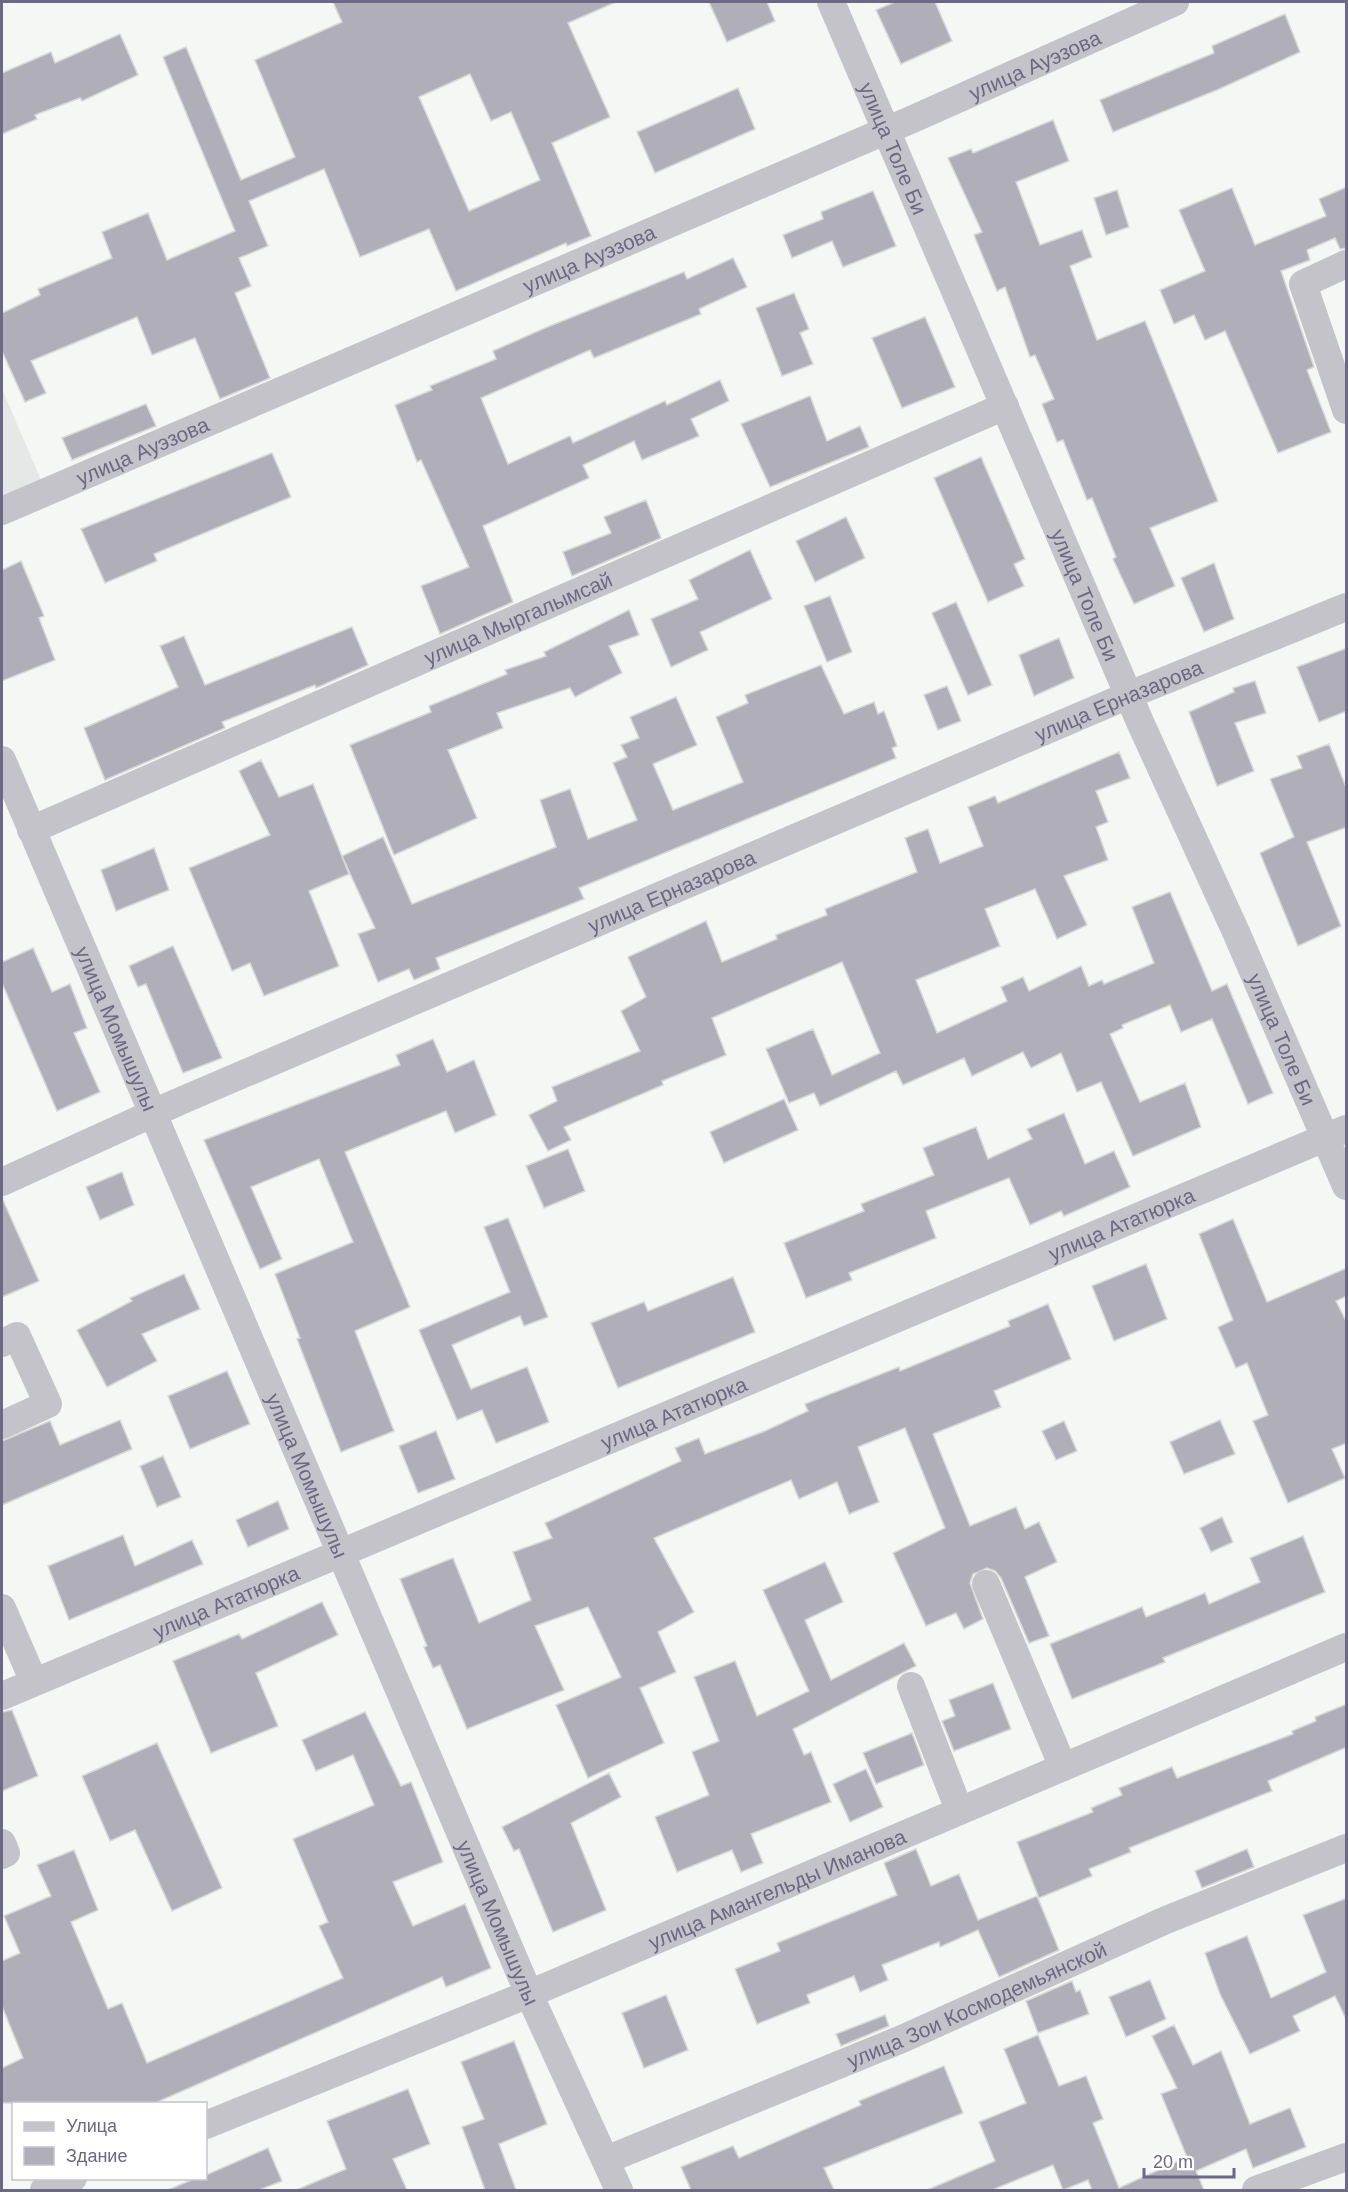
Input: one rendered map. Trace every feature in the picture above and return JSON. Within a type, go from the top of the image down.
[{"type":"street","name":"улица Толе Би","points":[[831,2],[1129,695],[1337,1134],[1347,1186]]},
{"type":"street","name":"улица Ауэзова","points":[[2,511],[1176,2]]},
{"type":"street","points":[[1347,264],[1303,284],[1347,410]]},
{"type":"street","name":"улица Мыргалымсай","points":[[31,830],[1005,406]]},
{"type":"street","name":"улица Ерназарова","points":[[2,1182],[154,1113],[1129,695],[1347,607]]},
{"type":"street","name":"улица Момышулы","points":[[2,760],[529,1994],[619,2190]]},
{"type":"street","name":"улица Ататюрка","points":[[2,1696],[1337,1134]]},
{"type":"street","points":[[2,1343],[17,1336],[48,1404],[2,1425]]},
{"type":"street","points":[[986,1584],[1063,1767]]},
{"type":"street","points":[[2,1608],[34,1682]]},
{"type":"street","name":"улица Амангельды Иманова","points":[[207,2125],[529,1994],[1347,1647]]},
{"type":"street","points":[[911,1686],[959,1810]]},
{"type":"street","points":[[2,1843],[6,1853],[2,1855]]},
{"type":"street","name":"улица Зои Космодемьянской","points":[[606,2160],[902,2038],[1167,1920],[1347,1848]]},
{"type":"street","points":[[1256,2190],[1347,2157]]},
{"type":"street","points":[[44,2190],[68,2180]]},
{"type":"shaded area","points":[[2,389],[41,480],[2,498]]},
{"type":"building","points":[[333,2],[616,2],[568,23],[610,117],[552,143],[591,236],[567,246],[566,243],[456,291],[429,229],[360,257],[324,169],[249,201],[268,246],[239,258],[251,286],[235,293],[270,378],[220,399],[195,338],[152,355],[137,317],[31,361],[46,393],[25,402],[2,351],[2,313],[40,295],[38,289],[112,258],[102,232],[148,213],[167,260],[235,231],[163,57],[186,47],[241,180],[295,157],[255,60],[342,22]],"holes":[[[470,74],[491,121],[511,112],[540,180],[469,211],[419,97]]]},
{"type":"building","points":[[709,2],[767,2],[775,21],[727,42]]},
{"type":"building","points":[[895,2],[935,2],[952,41],[901,64],[876,10]]},
{"type":"building","points":[[1285,14],[1300,52],[1217,90],[1113,132],[1100,100],[1214,53],[1212,46]]},
{"type":"building","points":[[120,34],[138,75],[82,101],[80,98],[35,115],[37,119],[2,134],[2,73],[51,52],[55,63]]},
{"type":"building","points":[[738,88],[755,129],[655,173],[637,132]]},
{"type":"building","points":[[1053,120],[1069,161],[1016,182],[1040,245],[1082,230],[1092,257],[1070,266],[1097,340],[1145,321],[1218,501],[1150,528],[1175,586],[1134,604],[1113,559],[1116,557],[1092,498],[1087,500],[1063,440],[1057,442],[1042,404],[1054,399],[1035,355],[1030,357],[1005,287],[997,291],[974,235],[982,232],[948,158],[971,149],[973,153]]},
{"type":"building","points":[[1347,187],[1347,248],[1340,249],[1335,238],[1307,250],[1310,260],[1281,271],[1314,367],[1307,370],[1331,432],[1278,453],[1225,331],[1205,340],[1194,315],[1174,324],[1160,290],[1205,271],[1179,210],[1232,188],[1255,245],[1326,216],[1319,199]]},
{"type":"building","points":[[1117,190],[1129,227],[1106,235],[1094,198]]},
{"type":"building","points":[[873,191],[896,246],[843,267],[832,241],[792,258],[783,235],[823,219],[821,212]]},
{"type":"building","points":[[733,258],[747,287],[699,309],[701,314],[594,358],[590,350],[481,398],[508,464],[570,436],[573,443],[665,401],[667,405],[720,380],[729,401],[691,419],[699,436],[642,460],[634,441],[583,465],[589,478],[483,526],[513,602],[440,634],[421,586],[469,567],[421,460],[417,462],[395,405],[432,390],[430,386],[496,359],[493,351],[545,328],[684,272],[687,279]]},
{"type":"building","points":[[794,293],[809,329],[800,333],[813,364],[782,376],[756,308]]},
{"type":"building","points":[[925,317],[955,387],[902,408],[872,338]]},
{"type":"building","points":[[810,396],[827,441],[860,426],[869,447],[770,487],[741,424]]},
{"type":"building","points":[[146,404],[156,426],[72,460],[62,438]]},
{"type":"building","points":[[272,453],[291,497],[154,554],[157,561],[105,583],[81,529]]},
{"type":"building","points":[[981,457],[1025,559],[1014,564],[1024,586],[988,602],[934,478]]},
{"type":"building","points":[[646,500],[661,538],[572,576],[563,552],[611,533],[604,517]]},
{"type":"building","points":[[846,517],[865,558],[815,582],[796,541]]},
{"type":"building","points":[[750,550],[772,599],[700,632],[708,650],[671,667],[651,619],[698,599],[689,580]]},
{"type":"building","points":[[21,561],[44,616],[39,618],[55,660],[2,681],[2,570]]},
{"type":"building","points":[[1214,563],[1234,619],[1204,632],[1181,578]]},
{"type":"building","points":[[830,596],[852,652],[827,662],[804,606]]},
{"type":"building","points":[[956,602],[992,685],[968,695],[932,613]]},
{"type":"building","points":[[629,610],[639,635],[609,646],[622,673],[575,697],[570,688],[497,713],[503,728],[448,750],[477,818],[394,855],[350,745],[431,712],[429,706],[507,674],[505,670],[546,656],[544,652]]},
{"type":"building","points":[[352,627],[368,665],[316,688],[315,685],[222,722],[225,728],[105,780],[84,728],[178,687],[160,646],[184,636],[205,685]]},
{"type":"building","points":[[1059,638],[1074,678],[1034,696],[1019,655]]},
{"type":"building","points":[[1347,648],[1347,711],[1319,722],[1297,667]]},
{"type":"building","points":[[821,665],[844,714],[874,702],[878,714],[884,711],[897,746],[892,748],[896,758],[579,888],[584,899],[436,958],[440,969],[414,980],[409,969],[378,982],[358,934],[375,928],[342,856],[383,837],[412,904],[556,847],[540,800],[570,789],[588,839],[637,820],[613,763],[627,757],[621,745],[639,738],[630,717],[676,697],[697,745],[653,764],[673,810],[743,782],[716,717],[748,703],[745,695]]},
{"type":"building","points":[[1255,681],[1266,713],[1235,723],[1254,771],[1217,786],[1189,712],[1234,692],[1233,688]]},
{"type":"building","points":[[947,686],[961,721],[938,730],[924,695]]},
{"type":"building","points":[[1329,744],[1347,790],[1347,827],[1307,842],[1341,926],[1298,946],[1260,853],[1294,837],[1270,779],[1302,768],[1297,756]]},
{"type":"building","points":[[1119,752],[1130,778],[1096,791],[1108,822],[1096,827],[1108,860],[1064,876],[1087,925],[1057,939],[1035,889],[985,909],[1000,946],[916,980],[937,1033],[1007,1001],[1001,987],[1023,977],[1029,991],[1081,966],[1089,986],[1102,980],[1104,984],[1154,963],[1132,907],[1170,892],[1212,991],[1227,984],[1273,1093],[1248,1104],[1212,1019],[1181,1032],[1170,1005],[1122,1025],[1123,1028],[1110,1034],[1140,1102],[1185,1083],[1201,1127],[1133,1156],[1101,1082],[1077,1092],[1061,1053],[1031,1068],[1023,1052],[972,1076],[964,1058],[903,1085],[896,1071],[820,1106],[814,1093],[789,1103],[766,1049],[813,1029],[832,1075],[880,1053],[842,962],[712,1018],[726,1055],[662,1081],[663,1085],[564,1127],[571,1140],[548,1151],[529,1115],[557,1101],[552,1087],[640,1051],[621,1011],[646,997],[628,957],[706,921],[722,962],[777,939],[776,935],[827,915],[825,909],[917,872],[905,838],[928,829],[940,863],[983,846],[968,807],[995,796],[998,803]]},
{"type":"building","points":[[261,760],[279,797],[313,784],[349,874],[309,891],[339,966],[264,996],[250,963],[232,971],[189,868],[270,835],[239,771]]},
{"type":"building","points":[[154,848],[169,890],[116,911],[101,870]]},
{"type":"building","points":[[173,946],[222,1058],[183,1073],[146,984],[138,987],[129,966]]},
{"type":"building","points":[[33,948],[52,992],[70,984],[87,1028],[74,1033],[100,1092],[57,1111],[2,983],[2,962]]},
{"type":"building","points":[[433,1039],[447,1072],[474,1060],[496,1115],[455,1133],[446,1111],[345,1152],[410,1307],[355,1331],[394,1431],[341,1452],[297,1339],[300,1338],[275,1274],[353,1242],[319,1159],[251,1187],[282,1259],[260,1269],[204,1140],[400,1065],[396,1055]]},
{"type":"building","points":[[784,1099],[798,1130],[724,1163],[710,1132]]},
{"type":"building","points":[[1064,1113],[1085,1164],[1114,1151],[1130,1187],[1064,1216],[1061,1211],[1030,1225],[1009,1178],[926,1211],[936,1238],[849,1273],[852,1280],[806,1298],[784,1243],[864,1211],[861,1204],[934,1175],[923,1148],[976,1127],[988,1159],[1032,1139],[1027,1129]]},
{"type":"building","points":[[568,1149],[585,1191],[544,1208],[526,1166]]},
{"type":"building","points":[[122,1172],[134,1205],[100,1220],[86,1187]]},
{"type":"building","points":[[2,1198],[39,1281],[2,1297]]},
{"type":"building","points":[[508,1218],[548,1317],[524,1326],[520,1316],[452,1345],[471,1389],[527,1367],[549,1422],[496,1443],[482,1410],[457,1420],[419,1330],[510,1292],[484,1227]]},
{"type":"building","points":[[1233,1219],[1267,1302],[1347,1268],[1347,1296],[1336,1301],[1347,1323],[1347,1443],[1332,1449],[1345,1478],[1288,1503],[1253,1421],[1268,1415],[1247,1363],[1236,1368],[1218,1327],[1233,1320],[1199,1234]]},
{"type":"building","points":[[1146,1264],[1167,1319],[1114,1341],[1092,1286]]},
{"type":"building","points":[[184,1274],[200,1309],[142,1334],[157,1361],[107,1387],[77,1330],[132,1301],[130,1298]]},
{"type":"building","points":[[733,1277],[755,1332],[618,1388],[591,1323],[644,1302],[648,1311]]},
{"type":"building","points":[[1048,1304],[1071,1359],[994,1391],[1001,1407],[933,1434],[970,1526],[1016,1507],[1025,1529],[1039,1522],[1057,1562],[1025,1577],[1049,1636],[1029,1643],[1001,1578],[995,1571],[987,1568],[973,1574],[970,1583],[983,1619],[964,1629],[956,1613],[926,1626],[893,1553],[945,1528],[905,1428],[858,1447],[879,1502],[849,1514],[837,1482],[799,1499],[791,1480],[654,1538],[694,1612],[658,1632],[676,1672],[640,1688],[664,1743],[588,1778],[556,1705],[621,1677],[588,1607],[535,1626],[564,1690],[467,1729],[440,1665],[433,1668],[424,1647],[427,1646],[400,1579],[453,1558],[479,1623],[531,1600],[513,1552],[552,1538],[545,1523],[681,1461],[675,1448],[699,1438],[705,1454],[765,1431],[808,1411],[805,1404],[899,1367],[900,1371],[1010,1326],[1008,1321]]},
{"type":"building","points":[[227,1371],[250,1424],[190,1449],[168,1396]]},
{"type":"building","points":[[120,1420],[132,1449],[2,1505],[2,1441],[50,1421],[60,1445]]},
{"type":"building","points":[[1220,1420],[1235,1454],[1184,1474],[1170,1442]]},
{"type":"building","points":[[1064,1421],[1077,1451],[1056,1460],[1042,1431]]},
{"type":"building","points":[[436,1431],[455,1479],[418,1493],[399,1446]]},
{"type":"building","points":[[163,1456],[181,1497],[157,1507],[140,1466]]},
{"type":"building","points":[[278,1501],[289,1529],[248,1547],[236,1520]]},
{"type":"building","points":[[1222,1517],[1233,1542],[1211,1552],[1200,1528]]},
{"type":"building","points":[[123,1535],[135,1566],[192,1540],[203,1564],[69,1620],[48,1566]]},
{"type":"building","points":[[1303,1536],[1325,1592],[1163,1658],[1165,1662],[1072,1699],[1050,1644],[1142,1607],[1146,1617],[1205,1593],[1209,1604],[1260,1582],[1250,1558]]},
{"type":"building","points":[[825,1562],[843,1602],[805,1620],[831,1680],[904,1643],[916,1666],[793,1729],[804,1755],[811,1752],[831,1802],[751,1834],[763,1863],[741,1872],[732,1850],[677,1872],[655,1817],[709,1795],[692,1752],[719,1741],[694,1677],[735,1661],[757,1716],[809,1691],[763,1590]]},
{"type":"building","points":[[322,1602],[338,1635],[256,1673],[278,1726],[211,1753],[173,1661],[239,1634],[242,1639]]},
{"type":"building","points":[[993,1683],[1011,1729],[954,1751],[942,1721],[955,1716],[949,1700]]},
{"type":"building","points":[[1347,1704],[1347,1747],[1268,1781],[1272,1791],[1129,1848],[1131,1852],[1089,1869],[1092,1876],[1039,1898],[1017,1842],[1093,1812],[1091,1808],[1122,1795],[1119,1788],[1172,1767],[1177,1778],[1293,1734],[1292,1731],[1316,1721],[1315,1717]]},
{"type":"building","points":[[12,1710],[38,1776],[2,1791],[2,1712]]},
{"type":"building","points":[[365,1712],[401,1786],[411,1782],[443,1862],[393,1882],[413,1926],[465,1904],[491,1968],[446,1987],[442,1977],[157,2102],[2,2103],[2,2068],[23,2058],[2,2006],[2,1961],[20,1953],[4,1916],[51,1896],[37,1865],[74,1850],[98,1910],[71,1922],[108,2009],[122,2003],[147,2063],[343,1978],[319,1926],[328,1922],[293,1839],[374,1805],[353,1755],[316,1771],[302,1740]]},
{"type":"building","points":[[912,1733],[924,1765],[876,1784],[863,1753]]},
{"type":"building","points":[[157,1743],[222,1888],[172,1911],[135,1830],[110,1841],[82,1776]]},
{"type":"building","points":[[866,1769],[883,1807],[850,1822],[833,1784]]},
{"type":"building","points":[[609,1773],[621,1797],[571,1823],[606,1910],[553,1932],[519,1849],[514,1851],[502,1827]]},
{"type":"building","points":[[916,1849],[931,1886],[959,1874],[978,1920],[1037,1896],[1059,1950],[999,1977],[978,1930],[940,1947],[939,1942],[882,1965],[888,1980],[860,1992],[854,1976],[807,1995],[810,2003],[757,2024],[735,1969],[780,1951],[777,1943],[897,1895],[884,1863]]},
{"type":"building","points":[[1247,1849],[1254,1867],[1202,1888],[1195,1871]]},
{"type":"building","points":[[1347,1898],[1347,2021],[1335,1996],[1293,2016],[1300,2031],[1250,2054],[1220,1994],[1205,1953],[1247,1936],[1271,1998],[1326,1972],[1303,1915]]},
{"type":"building","points":[[1150,1980],[1166,2019],[1126,2037],[1109,1997]]},
{"type":"building","points":[[1072,1981],[1076,1992],[1080,1990],[1089,2014],[1038,2033],[1026,2001]]},
{"type":"building","points":[[666,1995],[688,2050],[644,2068],[622,2013]]},
{"type":"building","points":[[885,2015],[889,2026],[841,2046],[836,2034]]},
{"type":"building","points":[[1174,2025],[1193,2065],[1221,2051],[1250,2124],[1290,2108],[1306,2147],[1253,2168],[1246,2149],[1196,2171],[1204,2190],[1092,2190],[1088,2180],[1063,2190],[1053,2165],[992,2190],[927,2190],[995,2161],[979,2122],[1026,2103],[1004,2049],[1038,2035],[1059,2086],[1086,2076],[1103,2119],[1093,2123],[1119,2188],[1187,2157],[1161,2094],[1177,2088],[1152,2036]]},
{"type":"building","points":[[514,2041],[547,2124],[499,2144],[516,2190],[485,2190],[462,2127],[484,2119],[461,2062]]},
{"type":"building","points":[[944,2066],[963,2113],[824,2168],[834,2190],[691,2190],[681,2167],[733,2146],[739,2158],[861,2105],[859,2101]]},
{"type":"building","points":[[408,2089],[430,2144],[393,2159],[407,2190],[296,2190],[346,2169],[327,2121]]},
{"type":"building","points":[[268,2148],[282,2181],[259,2190],[168,2190],[191,2180],[207,2180],[207,2175]]}]
